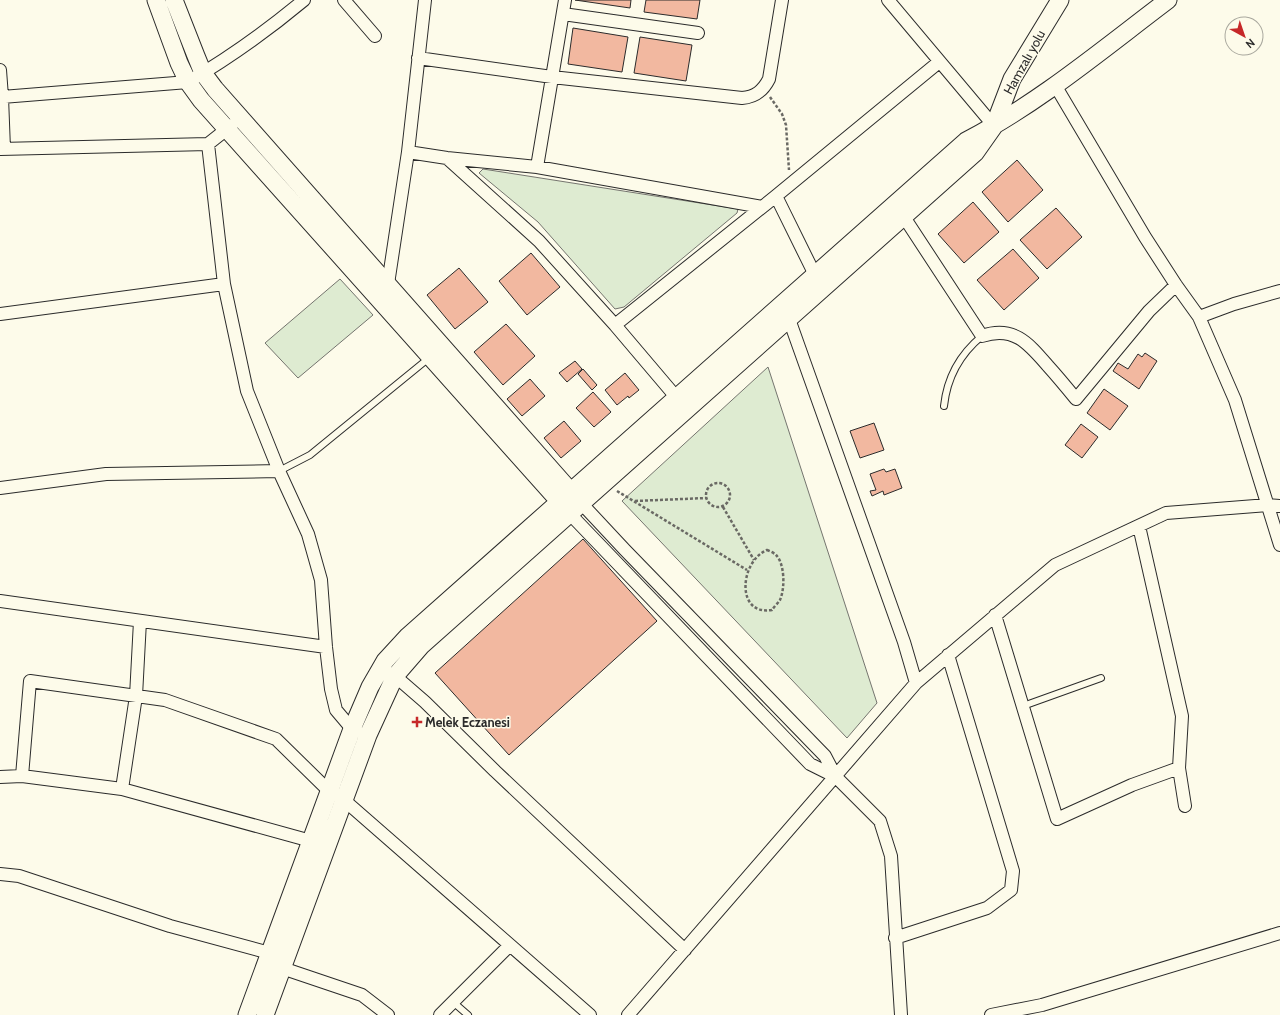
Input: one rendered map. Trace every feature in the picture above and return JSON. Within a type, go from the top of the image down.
[{"type":"main road","points":[[156,0],[179,63],[188,82],[201,100],[431,357],[571,503]]},
{"type":"main road","points":[[174,0],[203,73],[214,89],[388,284],[571,503]]},
{"type":"main road","name":"Hamzalı yolu","points":[[994,126],[1012,79],[1060,0]]},
{"type":"main road","points":[[783,313],[816,275],[966,141],[994,126],[1055,85],[1168,0]]},
{"type":"main road","points":[[360,732],[395,676],[421,646],[571,503],[783,313],[904,217],[975,153],[994,126]]},
{"type":"main road","points":[[265,1015],[284,962],[336,795],[360,732],[370,688],[385,661],[408,636],[571,503],[604,484],[682,404]]},
{"type":"main road","points":[[247,1015],[311,841],[336,795]]},
{"type":"street","points":[[2,96],[188,82],[279,20],[304,0]]},
{"type":"street","points":[[344,0],[375,36]]},
{"type":"street","points":[[381,301],[388,284],[408,152],[425,0]]},
{"type":"street","points":[[537,167],[565,0]]},
{"type":"street","points":[[418,58],[552,76],[742,98],[753,96],[763,89],[766,84],[770,74],[782,0]]},
{"type":"street","points":[[888,0],[994,126]]},
{"type":"street","points":[[563,14],[698,33]]},
{"type":"street","points":[[615,325],[790,185],[939,62]]},
{"type":"street","points":[[0,70],[2,96],[2,149],[208,144],[240,118]]},
{"type":"street","points":[[1055,85],[1145,237],[1199,317],[1235,400],[1280,546]]},
{"type":"street","points":[[208,144],[224,284],[247,391],[279,471],[308,534],[321,580],[326,647],[331,689],[336,710],[360,732]]},
{"type":"street","points":[[408,152],[447,158],[537,167],[762,207]]},
{"type":"street","points":[[447,158],[539,241],[615,325],[682,404]]},
{"type":"street","points":[[776,196],[816,275]]},
{"type":"street","points":[[904,217],[982,336],[1003,333],[1017,336],[1024,340],[1076,399],[1149,311],[1176,285]]},
{"type":"street","points":[[0,314],[224,284]]},
{"type":"street","points":[[1199,317],[1234,304],[1280,291]]},
{"type":"street","points":[[783,313],[901,634],[916,683]]},
{"type":"street","points":[[0,488],[106,474],[279,471]]},
{"type":"street","points":[[571,503],[625,550],[825,756],[836,777],[880,821],[891,856],[901,1015]]},
{"type":"street","points":[[628,1015],[916,683],[1055,564],[1166,513],[1268,505],[1280,506]]},
{"type":"street","points":[[1139,526],[1182,716],[1179,768],[1185,806]]},
{"type":"street","points":[[0,601],[326,647]]},
{"type":"street","points":[[995,615],[1057,819],[1132,785],[1179,768]]},
{"type":"street","points":[[122,789],[136,696],[140,621]]},
{"type":"street","points":[[895,938],[987,908],[1011,890],[1013,871],[948,656]]},
{"type":"street","points":[[395,676],[425,702],[685,950]]},
{"type":"street","points":[[22,776],[30,681],[165,700],[276,739],[336,795],[590,1015]]},
{"type":"street","points":[[0,777],[22,776],[122,789],[311,841]]},
{"type":"street","points":[[0,874],[19,876],[170,926],[270,952],[284,962],[362,995],[388,1015]]},
{"type":"street","points":[[991,1015],[1042,1005],[1280,933]]},
{"type":"street","points":[[440,1015],[510,945]]},
{"type":"lane","points":[[944,406],[948,384],[958,363],[972,344],[982,336]]},
{"type":"lane","points":[[279,471],[310,455],[431,357]]},
{"type":"lane","points":[[1023,706],[1101,678]]},
{"type":"lane","points":[[453,1002],[468,1015]]},
{"type":"path","points":[[763,89],[782,114],[786,125],[790,185]]},
{"type":"path","points":[[716,483],[725,484],[730,490],[730,498],[723,507],[713,507],[708,503],[706,498],[706,492],[710,486],[716,483]]},
{"type":"path","points":[[604,484],[747,570]]},
{"type":"path","points":[[634,502],[706,498]]},
{"type":"path","points":[[723,507],[754,560]]},
{"type":"path","points":[[767,550],[775,554],[780,562],[783,575],[783,584],[780,600],[772,610],[764,611],[755,607],[749,602],[745,593],[747,570],[754,560],[760,553],[767,550]]},
{"type":"green space","points":[[483,169],[738,209],[737,213],[624,307],[615,309],[538,222],[479,173]]},
{"type":"green space","points":[[340,279],[373,315],[298,378],[265,343]]},
{"type":"green space","points":[[768,367],[877,703],[847,738],[622,501]]},
{"type":"building","points":[[575,0],[631,0],[630,8]]},
{"type":"building","points":[[646,0],[700,0],[697,19],[644,12]]},
{"type":"building","points":[[573,28],[628,37],[622,72],[568,64]]},
{"type":"building","points":[[640,37],[692,45],[686,81],[634,73]]},
{"type":"building","points":[[1017,160],[1043,190],[1008,222],[982,192]]},
{"type":"building","points":[[973,202],[999,232],[964,263],[938,234]]},
{"type":"building","points":[[1056,208],[1082,237],[1047,269],[1020,240]]},
{"type":"building","points":[[1013,249],[1039,278],[1004,310],[977,280]]},
{"type":"building","points":[[531,253],[560,287],[527,315],[499,281]]},
{"type":"building","points":[[459,268],[488,302],[455,329],[427,295]]},
{"type":"building","points":[[506,324],[535,356],[503,385],[474,352]]},
{"type":"building","points":[[1145,353],[1157,361],[1139,389],[1113,371],[1118,363],[1128,369],[1138,354],[1142,357]]},
{"type":"building","points":[[575,361],[582,369],[567,382],[559,373]]},
{"type":"building","points":[[583,369],[597,385],[592,390],[578,374]]},
{"type":"building","points":[[625,373],[639,390],[629,398],[628,396],[617,405],[605,390]]},
{"type":"building","points":[[530,379],[545,396],[522,416],[507,399]]},
{"type":"building","points":[[1104,389],[1128,406],[1110,430],[1087,413]]},
{"type":"building","points":[[593,392],[611,412],[594,427],[576,408]]},
{"type":"building","points":[[564,421],[581,441],[561,458],[544,438]]},
{"type":"building","points":[[874,423],[884,450],[860,458],[850,431]]},
{"type":"building","points":[[1081,424],[1098,437],[1082,458],[1065,445]]},
{"type":"building","points":[[884,469],[886,472],[895,469],[902,488],[884,495],[883,491],[872,496],[870,491],[876,490],[870,474]]},
{"type":"building","points":[[583,539],[657,621],[509,755],[435,673]]},
{"type":"place","name":"Melek Eczanesi","points":[[417,722]]}]
